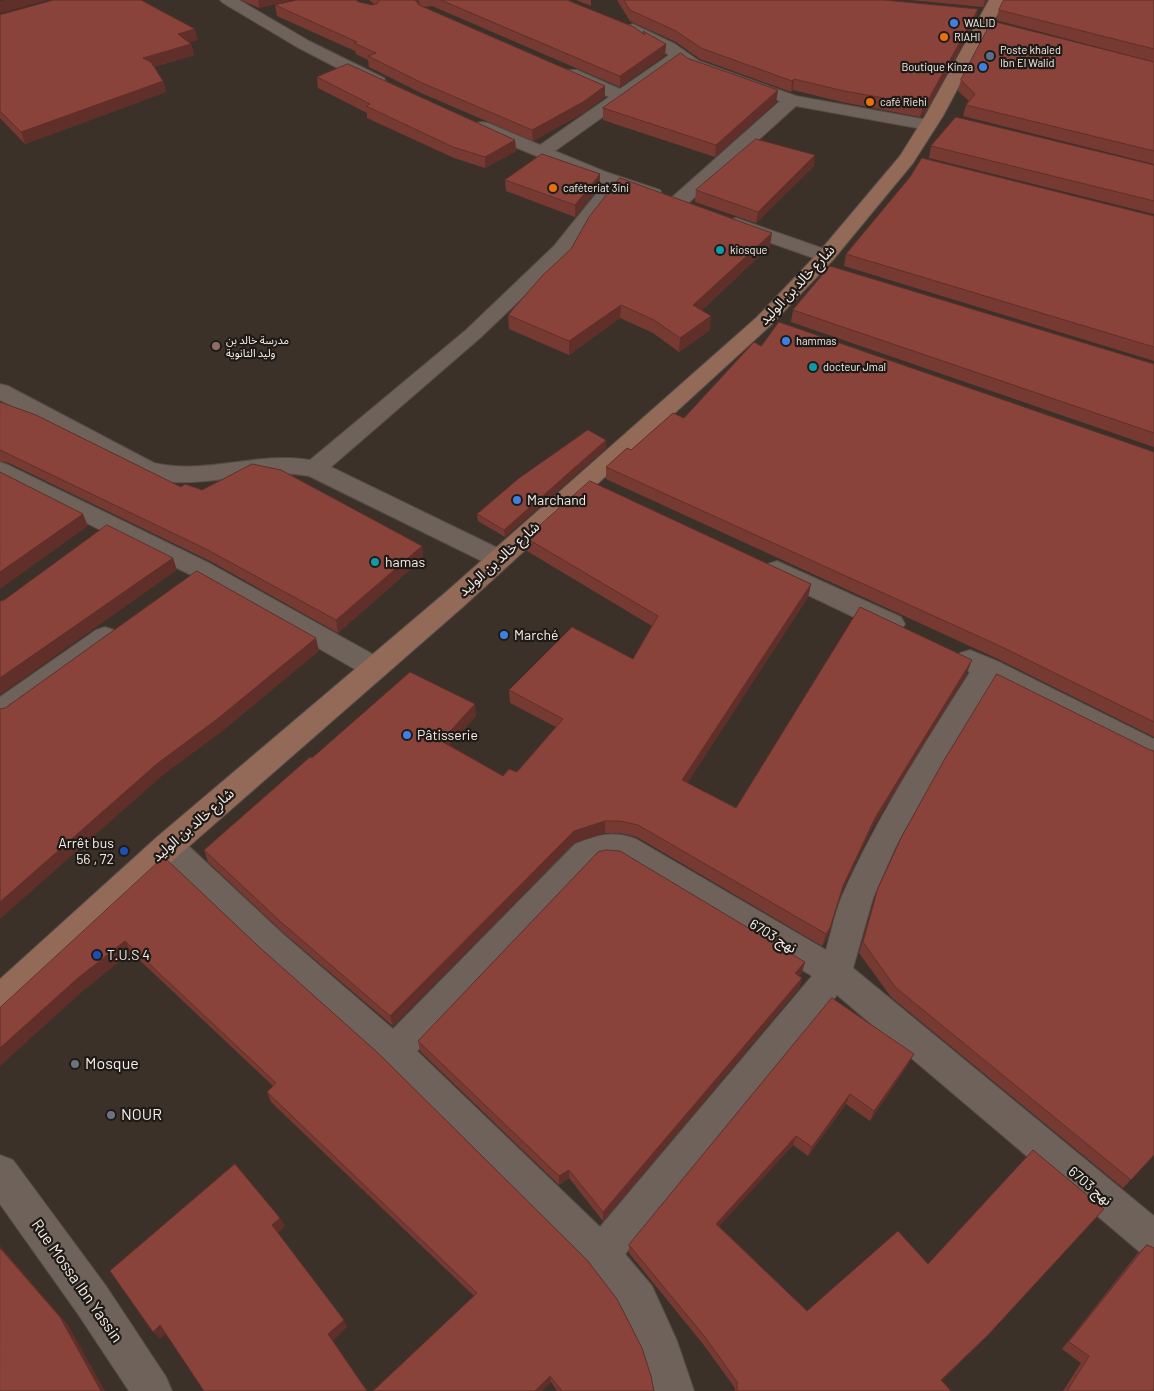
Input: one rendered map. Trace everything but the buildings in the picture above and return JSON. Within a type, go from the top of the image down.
[{"type":"street","points":[[228,0],[303,44],[390,88]]},
{"type":"street","points":[[253,16],[271,11]]},
{"type":"street","name":"شارع خالد بن الوليد","points":[[0,1000],[168,846],[375,668],[586,480],[774,324],[916,161],[989,15]]},
{"type":"street","points":[[617,23],[643,34],[693,64],[792,100],[938,120]]},
{"type":"street","points":[[542,152],[679,55]]},
{"type":"street","points":[[559,68],[620,95]]},
{"type":"street","points":[[677,203],[792,100]]},
{"type":"street","points":[[467,122],[616,181],[695,209]]},
{"type":"street","points":[[315,469],[473,334],[561,250],[616,181]]},
{"type":"street","points":[[721,219],[826,264]]},
{"type":"street","points":[[0,391],[147,469],[169,474],[203,474],[270,465],[294,465],[315,469],[499,559]]},
{"type":"street","points":[[0,470],[200,569],[375,668]]},
{"type":"street","points":[[586,480],[609,491]]},
{"type":"street","points":[[86,542],[110,525]]},
{"type":"street","points":[[753,559],[914,634]]},
{"type":"street","points":[[176,586],[200,569]]},
{"type":"street","points":[[0,711],[128,620]]},
{"type":"street","points":[[950,651],[1154,752]]},
{"type":"street","points":[[601,1254],[835,973],[857,898],[884,840],[927,765],[987,668]]},
{"type":"street","points":[[168,846],[273,945],[394,1051],[601,1254],[638,1300],[658,1342],[674,1391]]},
{"type":"street","name":"نهج 6703","points":[[394,1051],[586,853],[604,846],[625,848],[835,973],[1154,1240]]},
{"type":"street","name":"Rue Mossa Ibn Yassin","points":[[0,1172],[86,1293],[152,1391]]},
{"type":"place","name":"WALID","points":[[954,23]]},
{"type":"place","name":"RIAHI","points":[[944,37]]},
{"type":"place","name":"Poste khaled Ibn El Walid","points":[[990,56]]},
{"type":"place","name":"Boutique Kinza","points":[[983,67]]},
{"type":"place","name":"café Riehi","points":[[870,102]]},
{"type":"place","name":"caféteriat 3ini","points":[[553,188]]},
{"type":"place","name":"kiosque","points":[[720,250]]},
{"type":"place","name":"hammas","points":[[786,341]]},
{"type":"place","name":"مدرسة خالد بن وليد الثانوية","points":[[216,346]]},
{"type":"place","name":"docteur Jmal","points":[[813,367]]},
{"type":"place","name":"Marchand","points":[[517,500]]},
{"type":"place","name":"hamas","points":[[375,562]]},
{"type":"place","name":"Marché","points":[[504,635]]},
{"type":"place","name":"Pâtisserie","points":[[407,735]]},
{"type":"place","name":"Arrêt bus 56 , 72","points":[[124,851]]},
{"type":"place","name":"T.U.S 4","points":[[97,955]]},
{"type":"place","name":"Mosque","points":[[75,1064]]},
{"type":"place","name":"NOUR","points":[[111,1115]]}]
